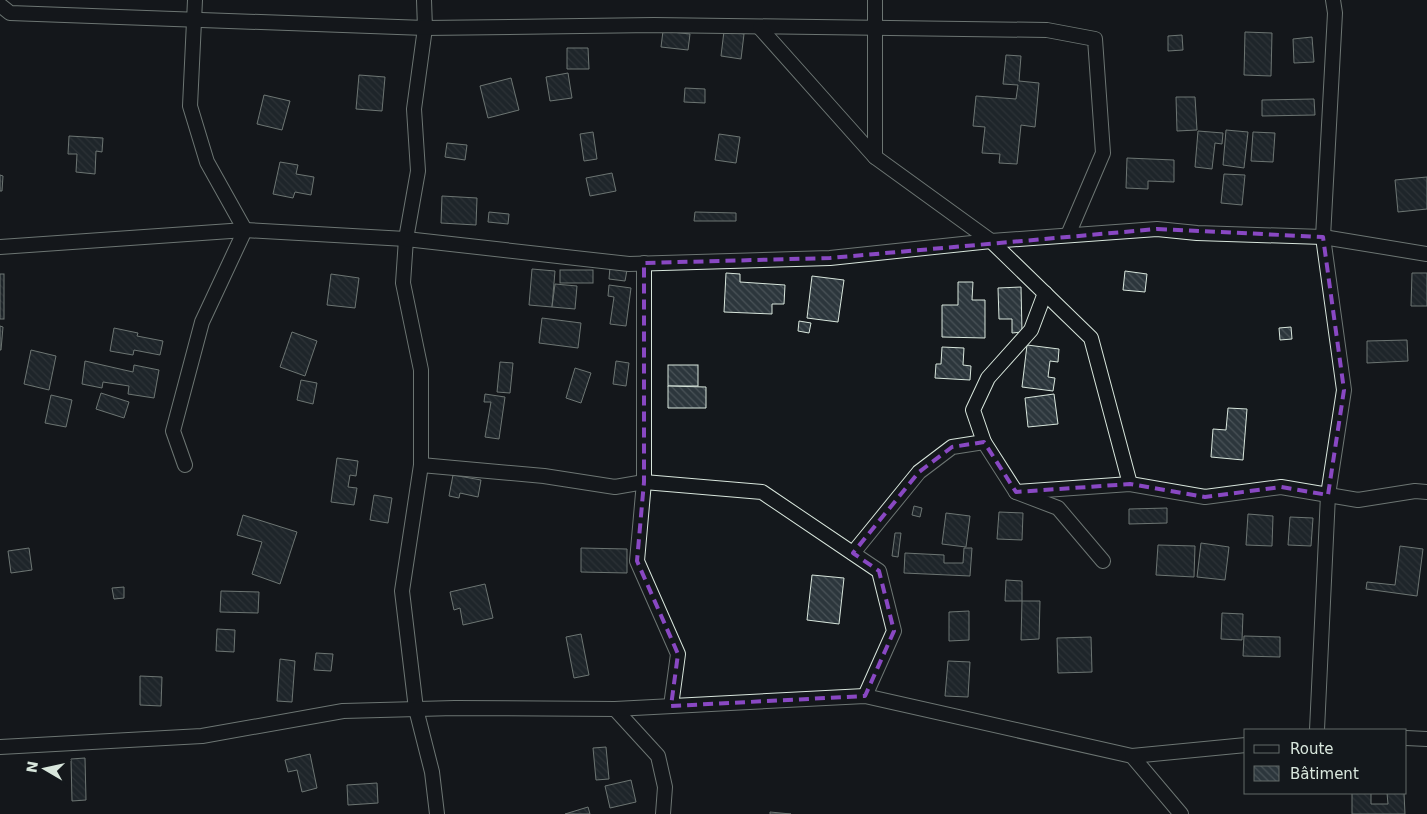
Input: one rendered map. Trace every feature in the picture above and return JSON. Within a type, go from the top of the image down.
[{"type":"street","points":[[195,0],[190,106],[207,162],[245,230]]},
{"type":"street","points":[[424,0],[425,28],[414,109],[418,172],[406,239],[402,283],[421,370],[421,465],[402,591],[416,709],[432,772],[437,814]]},
{"type":"street","points":[[875,0],[875,157]]},
{"type":"street","points":[[1317,729],[1328,495],[1344,390],[1324,237],[1336,13],[1334,0]]},
{"type":"street","points":[[3,10],[194,20],[425,28],[654,26],[1047,30],[1095,39],[1103,153],[1068,235]]},
{"type":"street","points":[[760,28],[875,157],[991,241],[1092,338],[1130,484]]},
{"type":"street","points":[[0,247],[245,230],[406,239],[644,263],[830,258],[991,241],[1157,229],[1324,237],[1427,254]]},
{"type":"street","points":[[185,464],[173,431],[202,322],[245,230]]},
{"type":"street","points":[[644,263],[644,482],[637,562],[678,654],[671,706]]},
{"type":"street","points":[[1045,293],[1031,330],[988,378],[973,410],[984,442],[1016,492],[1058,508],[1103,561]]},
{"type":"street","points":[[853,553],[919,472],[952,447],[984,442]]},
{"type":"street","points":[[421,465],[544,476],[616,488],[644,482],[762,492],[879,571],[894,631],[865,696]]},
{"type":"street","points":[[1016,492],[1130,484],[1205,497],[1281,487],[1358,500],[1415,491],[1427,492]]},
{"type":"street","points":[[0,748],[202,736],[343,711],[615,709],[865,696],[1132,756],[1244,745]]},
{"type":"street","points":[[615,709],[658,756],[665,788],[663,814]]},
{"type":"street","points":[[1407,738],[1427,739]]},
{"type":"street","points":[[1132,756],[1181,814]]},
{"type":"highlighted area","points":[[1157,229],[1323,237],[1344,390],[1328,495],[1281,487],[1205,497],[1130,484],[1016,492],[984,442],[952,447],[919,472],[853,553],[879,571],[894,631],[865,696],[671,706],[678,654],[637,561],[644,482],[644,263],[830,258]]},
{"type":"building","points":[[663,31],[690,34],[688,50],[661,47]]},
{"type":"building","points":[[724,31],[744,34],[741,59],[721,56]]},
{"type":"building","points":[[1245,32],[1272,33],[1271,76],[1244,75]]},
{"type":"building","points":[[1182,35],[1183,50],[1168,51],[1168,36]]},
{"type":"building","points":[[1312,37],[1314,62],[1294,63],[1293,39]]},
{"type":"building","points":[[567,48],[588,48],[589,69],[567,69]]},
{"type":"building","points":[[1006,55],[1021,56],[1019,81],[1039,83],[1035,127],[1021,125],[1017,164],[999,163],[1000,154],[982,153],[985,127],[973,126],[976,96],[1016,99],[1018,85],[1003,84]]},
{"type":"building","points":[[568,73],[572,98],[550,101],[546,77]]},
{"type":"building","points":[[359,75],[385,77],[382,111],[356,109]]},
{"type":"building","points":[[511,78],[519,110],[488,118],[480,86]]},
{"type":"building","points":[[685,88],[705,89],[705,103],[684,102]]},
{"type":"building","points":[[264,95],[290,101],[282,130],[257,124]]},
{"type":"building","points":[[1176,97],[1195,97],[1197,130],[1177,131]]},
{"type":"building","points":[[1314,99],[1315,115],[1262,116],[1262,100]]},
{"type":"building","points":[[1226,130],[1248,132],[1244,168],[1223,165]]},
{"type":"building","points":[[1198,131],[1223,133],[1222,144],[1215,143],[1212,169],[1195,167]]},
{"type":"building","points":[[593,132],[597,159],[584,161],[580,134]]},
{"type":"building","points":[[1253,132],[1275,133],[1273,162],[1251,161]]},
{"type":"building","points":[[719,134],[740,137],[736,163],[715,160]]},
{"type":"building","points":[[69,136],[103,138],[102,152],[96,151],[95,174],[76,172],[77,154],[68,154]]},
{"type":"building","points":[[447,143],[467,145],[465,160],[445,157]]},
{"type":"building","points":[[1127,158],[1174,160],[1174,182],[1148,181],[1148,189],[1126,188]]},
{"type":"building","points":[[280,162],[298,165],[296,174],[314,177],[311,195],[295,192],[293,198],[273,194]]},
{"type":"building","points":[[612,173],[616,191],[590,196],[586,178]]},
{"type":"building","points":[[1224,174],[1245,175],[1242,205],[1221,203]]},
{"type":"building","points":[[0,175],[3,176],[2,191],[0,191]]},
{"type":"building","points":[[1427,177],[1427,209],[1398,212],[1395,180]]},
{"type":"building","points":[[442,196],[477,198],[476,225],[441,223]]},
{"type":"building","points":[[489,212],[509,214],[508,224],[488,222]]},
{"type":"building","points":[[695,212],[736,213],[736,221],[694,221]]},
{"type":"building","points":[[610,267],[627,270],[625,281],[609,279]]},
{"type":"building","points":[[532,269],[555,271],[552,307],[529,305]]},
{"type":"building","points":[[560,270],[593,270],[593,283],[560,283]]},
{"type":"building","points":[[1125,271],[1147,274],[1145,292],[1123,290]]},
{"type":"building","points":[[726,273],[740,274],[740,282],[785,285],[784,304],[772,304],[772,314],[724,312]]},
{"type":"building","points":[[1412,273],[1427,273],[1427,306],[1411,306]]},
{"type":"building","points":[[0,274],[4,274],[4,319],[0,319]]},
{"type":"building","points":[[331,274],[359,278],[355,308],[327,305]]},
{"type":"building","points":[[812,276],[844,280],[838,322],[807,318]]},
{"type":"building","points":[[958,282],[973,282],[972,300],[985,300],[985,338],[942,337],[942,305],[958,305]]},
{"type":"building","points":[[555,284],[577,286],[575,309],[552,307]]},
{"type":"building","points":[[609,285],[631,288],[626,326],[610,324],[614,297],[608,296]]},
{"type":"building","points":[[1021,287],[1022,332],[1012,333],[1012,319],[999,319],[998,288]]},
{"type":"building","points":[[542,318],[581,323],[578,348],[539,343]]},
{"type":"building","points":[[799,321],[811,323],[809,333],[798,331]]},
{"type":"building","points":[[0,326],[3,327],[1,350],[0,350]]},
{"type":"building","points":[[1291,327],[1292,339],[1280,340],[1279,328]]},
{"type":"building","points":[[114,328],[138,333],[137,336],[163,341],[160,355],[134,350],[133,355],[110,351]]},
{"type":"building","points":[[292,332],[317,341],[305,376],[280,367]]},
{"type":"building","points":[[1407,340],[1408,361],[1367,363],[1367,341]]},
{"type":"building","points":[[1027,345],[1059,349],[1058,362],[1050,361],[1048,377],[1055,378],[1053,391],[1022,387]]},
{"type":"building","points":[[942,347],[964,348],[963,365],[971,366],[970,380],[935,378],[936,364],[941,364]]},
{"type":"building","points":[[31,350],[56,356],[49,390],[24,384]]},
{"type":"building","points":[[85,361],[133,372],[134,365],[159,370],[154,398],[128,394],[129,386],[103,382],[102,388],[82,384]]},
{"type":"building","points":[[616,361],[629,363],[626,386],[613,384]]},
{"type":"building","points":[[500,362],[513,363],[510,393],[497,392]]},
{"type":"building","points":[[668,365],[698,365],[698,386],[668,386]]},
{"type":"building","points":[[575,368],[591,373],[581,403],[566,398]]},
{"type":"building","points":[[301,380],[317,383],[313,404],[297,400]]},
{"type":"building","points":[[668,386],[706,387],[706,408],[668,408]]},
{"type":"building","points":[[101,393],[129,402],[124,418],[96,409]]},
{"type":"building","points":[[485,394],[505,397],[499,439],[485,437],[491,402],[484,402]]},
{"type":"building","points":[[1054,394],[1058,424],[1028,427],[1025,398]]},
{"type":"building","points":[[51,395],[72,400],[66,427],[45,423]]},
{"type":"building","points":[[1228,408],[1247,409],[1243,460],[1211,457],[1213,429],[1226,430]]},
{"type":"building","points":[[337,458],[358,461],[356,476],[350,475],[348,487],[357,488],[354,505],[331,502]]},
{"type":"building","points":[[453,475],[481,480],[478,497],[460,493],[459,498],[449,496]]},
{"type":"building","points":[[374,495],[392,498],[388,523],[370,520]]},
{"type":"building","points":[[914,506],[922,508],[920,517],[912,515]]},
{"type":"building","points":[[1167,508],[1167,523],[1129,524],[1129,509]]},
{"type":"building","points":[[999,512],[1023,513],[1022,540],[997,539]]},
{"type":"building","points":[[946,513],[970,516],[966,547],[942,544]]},
{"type":"building","points":[[1248,514],[1273,516],[1272,546],[1246,545]]},
{"type":"building","points":[[243,515],[297,532],[280,584],[252,574],[262,542],[237,535]]},
{"type":"building","points":[[1290,517],[1313,518],[1311,546],[1288,545]]},
{"type":"building","points":[[895,533],[901,533],[898,557],[892,556]]},
{"type":"building","points":[[1201,543],[1229,547],[1225,580],[1197,577]]},
{"type":"building","points":[[1158,545],[1195,546],[1194,577],[1156,575]]},
{"type":"building","points":[[1400,546],[1423,549],[1417,596],[1366,589],[1367,582],[1395,585]]},
{"type":"building","points":[[29,548],[32,570],[11,573],[8,551]]},
{"type":"building","points":[[581,548],[627,549],[627,573],[581,572]]},
{"type":"building","points":[[964,548],[972,548],[970,576],[904,573],[905,553],[944,555],[944,563],[963,563]]},
{"type":"building","points":[[812,575],[844,578],[839,624],[807,620]]},
{"type":"building","points":[[1006,580],[1022,581],[1022,601],[1005,601]]},
{"type":"building","points":[[485,584],[493,618],[463,625],[460,608],[454,610],[450,592]]},
{"type":"building","points":[[124,587],[124,598],[114,599],[112,588]]},
{"type":"building","points":[[221,591],[259,592],[258,613],[220,612]]},
{"type":"building","points":[[1022,601],[1040,601],[1039,639],[1021,640]]},
{"type":"building","points":[[969,611],[969,640],[949,641],[949,612]]},
{"type":"building","points":[[1222,613],[1243,614],[1242,640],[1221,639]]},
{"type":"building","points":[[217,629],[235,630],[234,652],[216,651]]},
{"type":"building","points":[[581,634],[589,675],[574,678],[566,637]]},
{"type":"building","points":[[1244,636],[1280,637],[1280,657],[1243,656]]},
{"type":"building","points":[[1091,637],[1092,672],[1058,673],[1057,638]]},
{"type":"building","points":[[316,653],[333,654],[331,671],[314,670]]},
{"type":"building","points":[[280,659],[295,661],[292,702],[277,701]]},
{"type":"building","points":[[948,661],[970,662],[968,697],[945,696]]},
{"type":"building","points":[[140,676],[162,677],[161,706],[140,705]]},
{"type":"building","points":[[606,747],[609,779],[596,780],[593,748]]},
{"type":"building","points":[[310,754],[317,788],[302,792],[297,770],[288,772],[285,760]]},
{"type":"building","points":[[85,758],[86,800],[72,801],[71,759]]},
{"type":"building","points":[[631,780],[636,802],[610,808],[605,786]]},
{"type":"building","points":[[377,783],[378,803],[348,805],[347,785]]},
{"type":"building","points":[[1352,794],[1371,794],[1371,804],[1388,804],[1387,794],[1404,794],[1405,814],[1352,814]]},
{"type":"building","points":[[588,807],[590,814],[565,814]]},
{"type":"building","points":[[770,812],[791,814],[770,814]]}]
